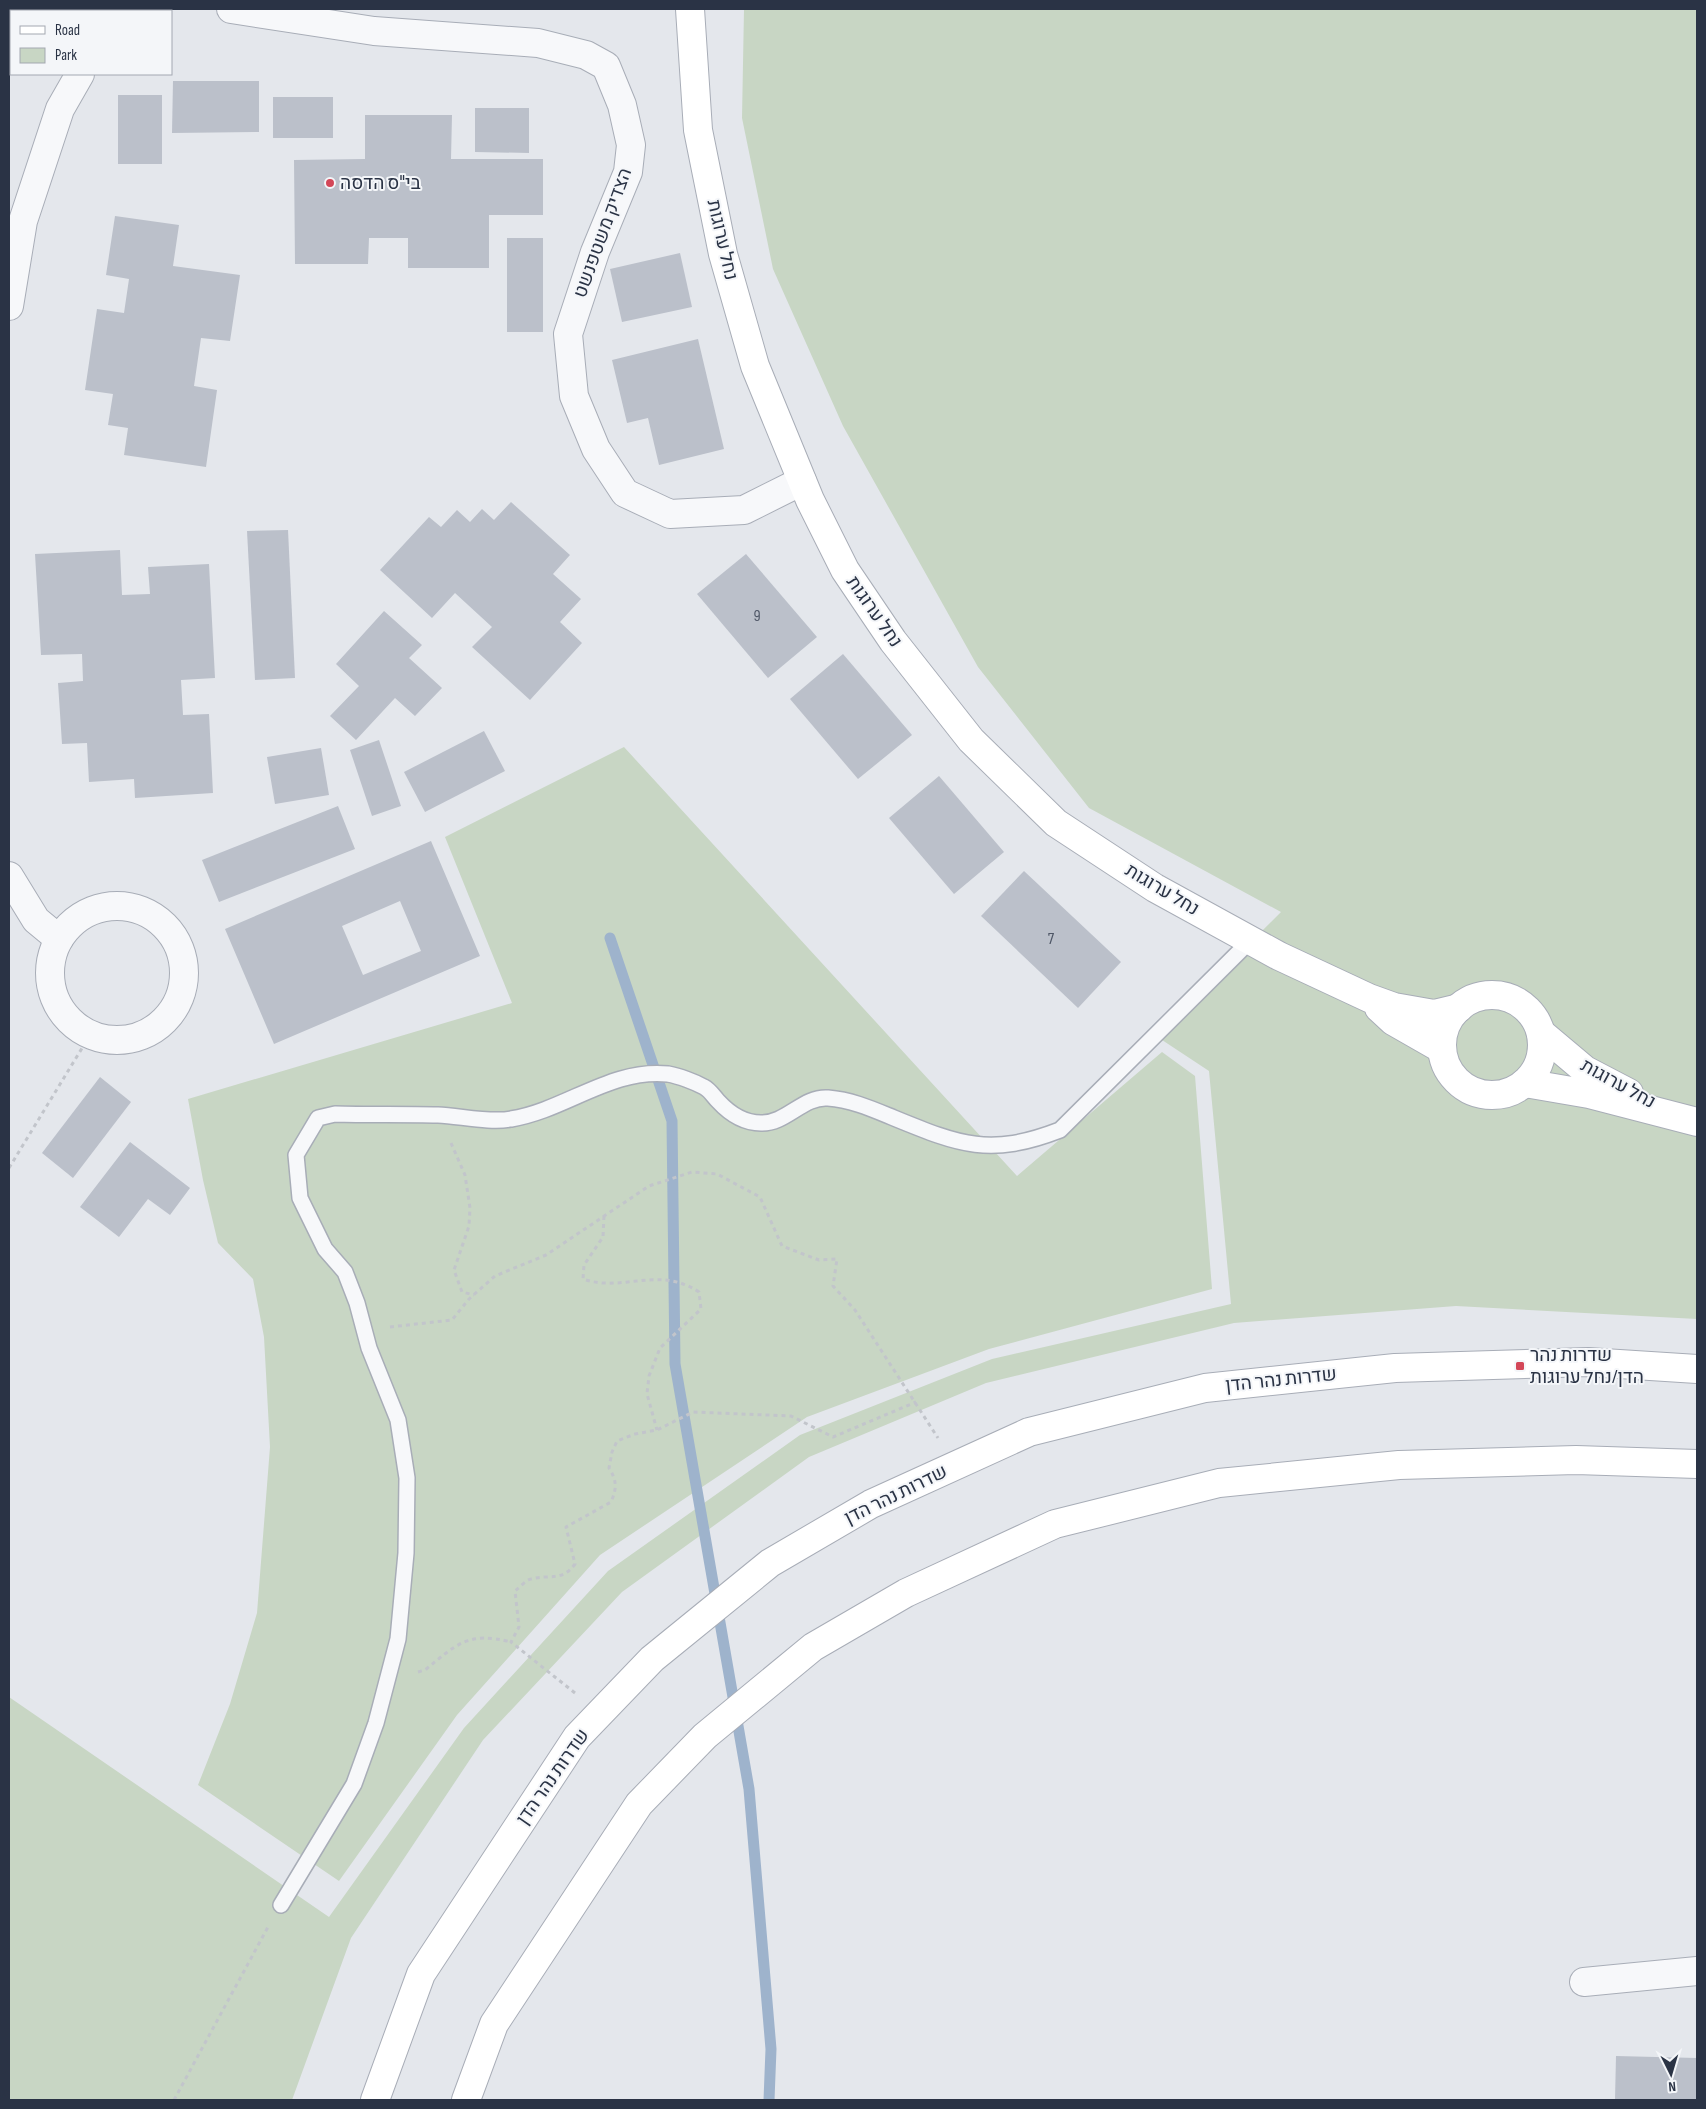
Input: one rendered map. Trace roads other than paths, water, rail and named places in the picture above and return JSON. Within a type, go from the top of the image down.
[{"type":"main road","name":"נחל ערוגות","points":[[690,9],[698,130],[723,254],[755,366],[802,481],[845,570],[893,641],[971,740],[1056,823],[1155,888],[1251,940],[1369,998],[1394,1007],[1434,1014],[1459,1008]]},
{"type":"main road","points":[[1504,996],[1518,1003],[1530,1013],[1540,1033],[1542,1049],[1538,1064],[1525,1083],[1504,1094],[1488,1095],[1473,1092],[1460,1084],[1450,1072],[1442,1049],[1446,1026],[1459,1008],[1480,997],[1504,996]]},
{"type":"main road","name":"נחל ערוגות","points":[[1369,998],[1393,1021],[1442,1049]]},
{"type":"main road","name":"נחל ערוגות","points":[[1540,1033],[1585,1070],[1685,1118]]},
{"type":"main road","name":"נחל ערוגות","points":[[1525,1083],[1588,1094],[1685,1118]]},
{"type":"main road","name":"שדרות נהר הדן","points":[[375,2100],[421,1974],[577,1738],[652,1659],[770,1564],[871,1504],[1029,1432],[1205,1388],[1394,1368],[1588,1362],[1697,1368]]},
{"type":"main road","points":[[466,2100],[494,2024],[639,1804],[704,1736],[813,1647],[906,1593],[1055,1524],[1219,1484],[1399,1465],[1576,1460],[1697,1464]]},
{"type":"street","name":"הצדיק משטפנשט","points":[[231,9],[374,30],[538,43],[586,55],[606,66],[624,113],[631,146],[628,172],[595,252],[568,334],[574,396],[596,449],[625,493],[670,514],[744,510],[802,481]]},
{"type":"street","points":[[9,306],[23,221],[60,108],[79,75]]},
{"type":"street","points":[[9,876],[36,920],[59,939]]},
{"type":"street","points":[[109,905],[141,909],[167,926],[182,953],[185,984],[172,1012],[156,1029],[135,1038],[112,1040],[90,1034],[74,1024],[61,1010],[53,993],[50,975],[52,956],[59,939],[80,916],[109,905]]},
{"type":"street","points":[[1584,1982],[1697,1970]]},
{"type":"lane","points":[[280,1904],[354,1784],[376,1723],[398,1639],[405,1563],[406,1478],[398,1420],[345,1272],[325,1249],[300,1198],[296,1155],[318,1118],[335,1114],[438,1115],[509,1120],[542,1112],[601,1085],[637,1074],[670,1074],[706,1088],[724,1108],[737,1117],[762,1124],[789,1114],[810,1100],[826,1098],[854,1101],[938,1136],[973,1144],[998,1147],[1029,1142],[1060,1130],[1251,940]]},
{"type":"waterway","points":[[610,938],[672,1121],[675,1364],[749,1789],[771,2049],[769,2100]]},
{"type":"place","name":"בי\"ס הדסה","points":[[330,183]]},
{"type":"place","name":"שדרות נהר הדן/נחל ערוגות","points":[[1520,1366]]}]
